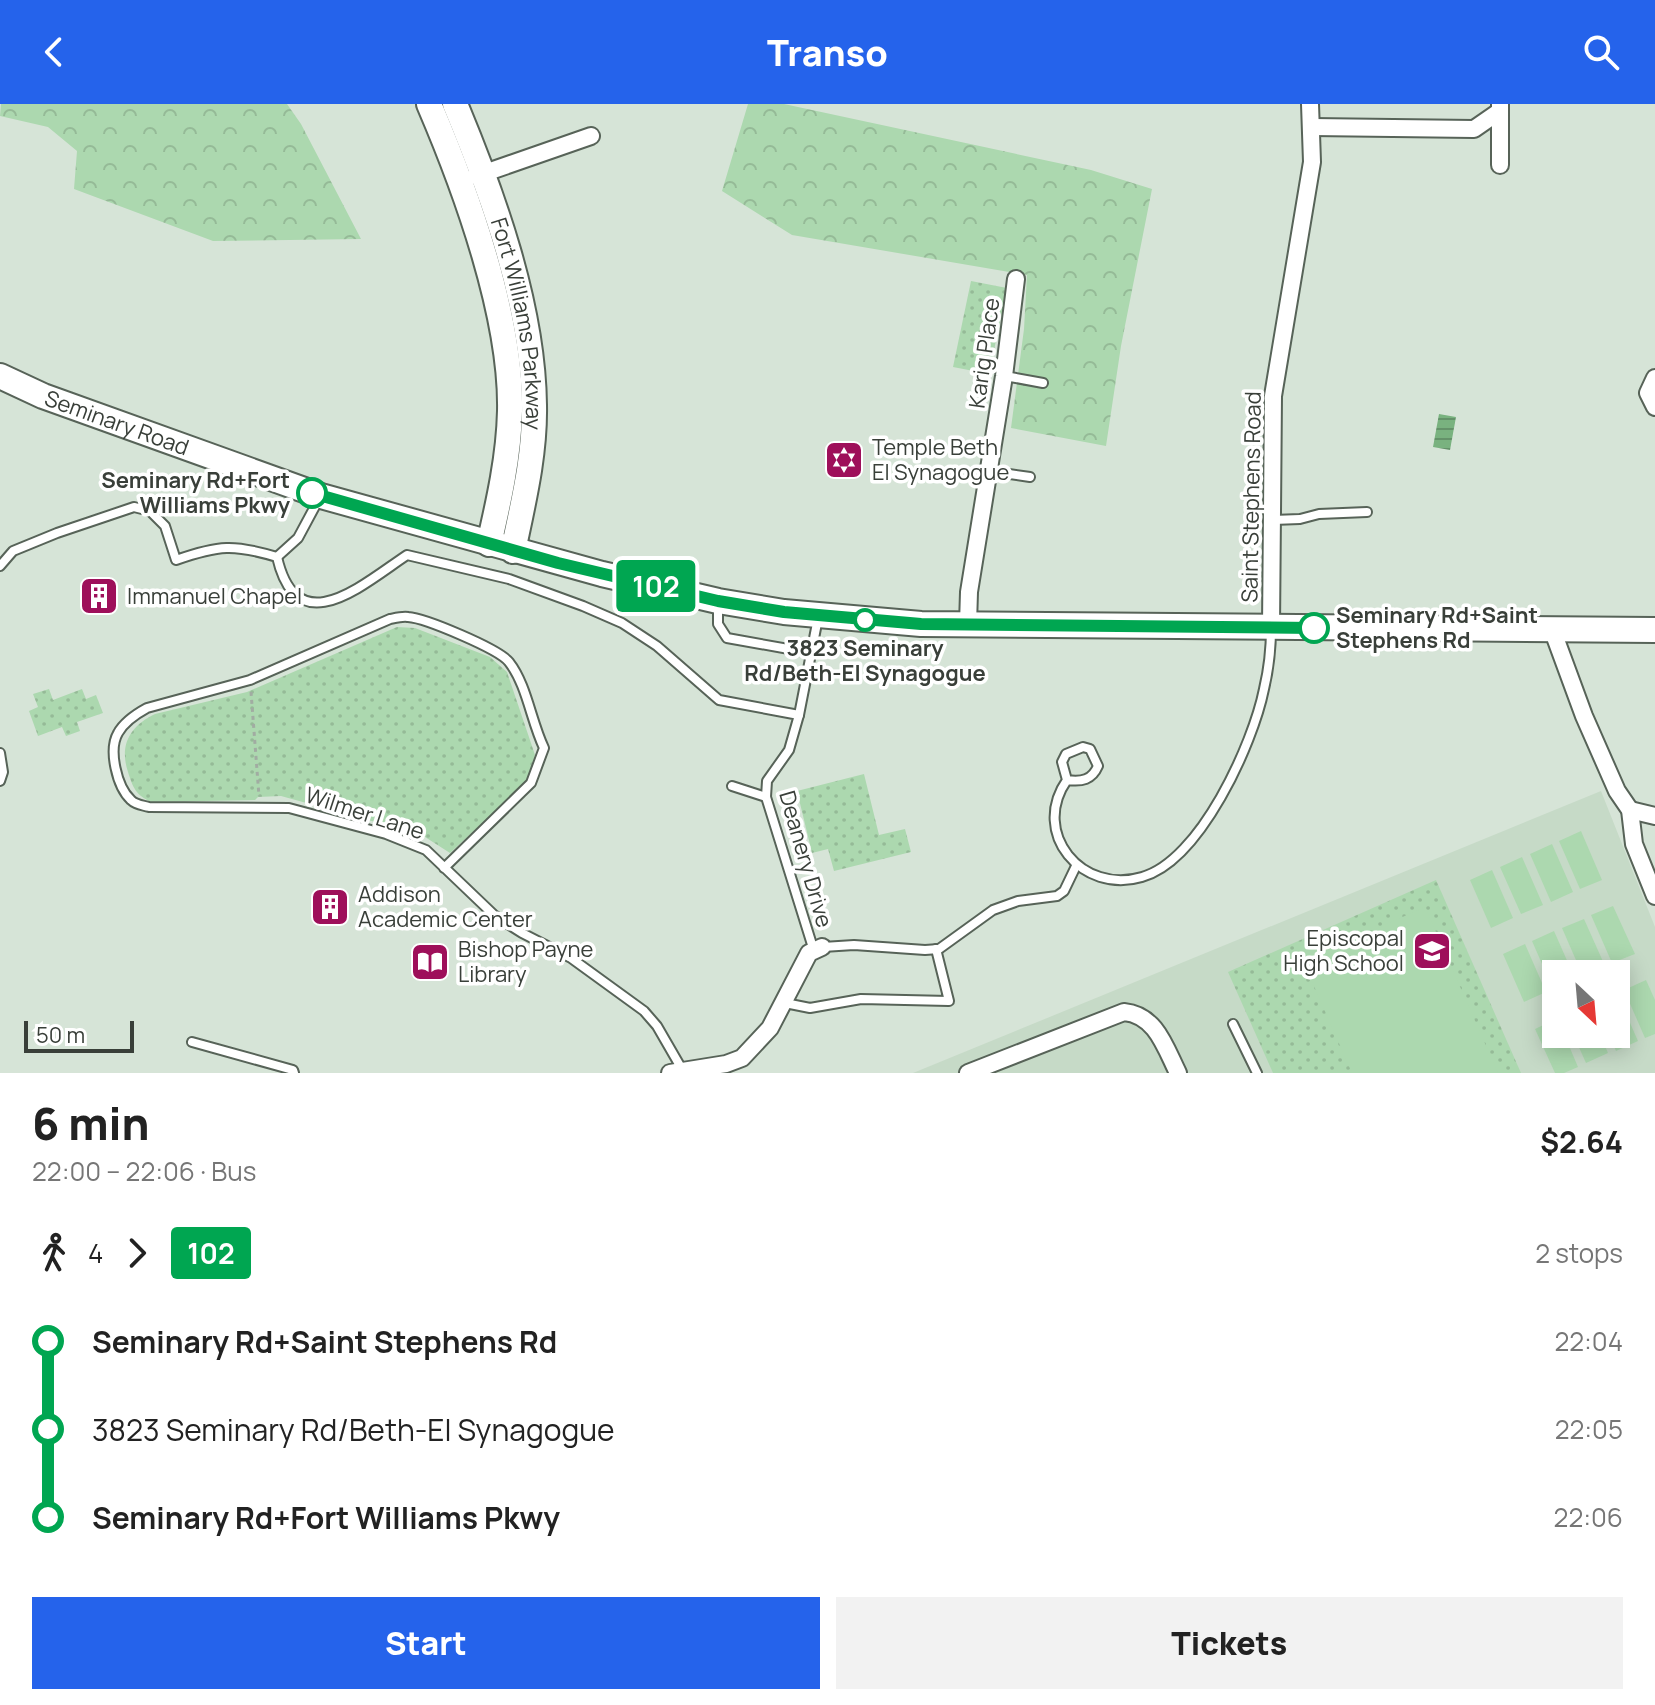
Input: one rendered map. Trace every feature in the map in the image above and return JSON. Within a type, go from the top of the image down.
[{"type":"main road","name":"Fort Williams Parkway","points":[[429,104],[472,178],[525,318],[533,367],[533,443],[513,551]]},
{"type":"main road","name":"Fort Williams Parkway","points":[[455,104],[503,330],[509,381],[509,437],[489,544]]},
{"type":"main road","name":"Seminary Road","points":[[0,376],[43,396],[321,496],[513,551],[718,601],[819,617],[921,624],[1655,630]]},
{"type":"street","name":"Saint Stephens Road","points":[[1271,627],[1275,377],[1308,194],[1312,162],[1310,104]]},
{"type":"street","points":[[1474,129],[1500,107]]},
{"type":"street","points":[[1500,107],[1500,165]]},
{"type":"street","points":[[1312,127],[1474,129],[1499,148]]},
{"type":"street","points":[[472,178],[591,136]]},
{"type":"street","name":"Karig Place","points":[[968,624],[969,592],[1004,376],[1016,279]]},
{"type":"street","points":[[1655,378],[1648,393],[1655,407]]},
{"type":"street","points":[[1552,629],[1596,745],[1617,791],[1630,810],[1634,844],[1655,896]]},
{"type":"street","points":[[1630,810],[1655,816]]},
{"type":"street","points":[[676,1072],[726,1064],[742,1058],[770,1028],[809,953],[818,949]]},
{"type":"street","points":[[968,1073],[1124,1012],[1146,1018],[1155,1027],[1178,1073]]},
{"type":"lane","points":[[1004,376],[1043,383]]},
{"type":"lane","points":[[989,471],[1030,477]]},
{"type":"lane","points":[[277,557],[298,538],[321,496]]},
{"type":"lane","points":[[0,566],[13,551],[134,507],[150,511],[165,526],[176,560],[207,549],[242,546],[277,557]]},
{"type":"lane","points":[[1272,520],[1367,512]]},
{"type":"lane","points":[[277,557],[282,580],[297,597],[317,603],[340,599],[407,555],[509,579],[622,623],[657,646],[719,700],[799,715]]},
{"type":"lane","points":[[718,601],[718,624],[727,638],[811,653]]},
{"type":"lane","points":[[250,680],[390,619],[408,617],[495,650],[508,660],[544,748],[543,754],[531,783],[444,868]]},
{"type":"lane","name":"Deanery Drive","points":[[818,949],[766,797],[767,781],[789,750],[819,617]]},
{"type":"lane","name":"Saint Stephens Road","points":[[1076,866],[1107,881],[1144,877],[1173,860],[1195,836],[1232,777],[1252,728],[1264,691],[1271,651],[1271,627]]},
{"type":"lane","name":"Wilmer Lane","points":[[250,680],[147,708],[126,723],[118,733],[114,756],[123,789],[137,804],[149,807],[289,808],[386,834],[426,850],[494,915],[571,958],[644,1011],[657,1026],[676,1072]]},
{"type":"lane","points":[[1083,747],[1090,749],[1098,766],[1094,773],[1088,779],[1077,782],[1067,780],[1062,762],[1066,754],[1083,747]]},
{"type":"lane","points":[[0,753],[3,772],[0,781]]},
{"type":"lane","points":[[818,949],[854,945],[936,949],[950,943],[993,910],[1018,901],[1057,896],[1064,891],[1076,866],[1066,855],[1054,820],[1057,794],[1067,780]]},
{"type":"lane","points":[[732,786],[766,797]]},
{"type":"lane","points":[[785,1003],[810,1008],[861,999],[949,1001],[936,949]]},
{"type":"lane","points":[[1233,1024],[1257,1073]]},
{"type":"lane","points":[[192,1042],[293,1070],[294,1073]]},
{"type":"path","points":[[250,680],[260,806]]},
{"type":"shaded area","points":[[1439,414],[1456,417],[1450,450],[1433,447]]},
{"type":"shaded area","name":"Episcopal High School","points":[[1601,791],[1655,927],[1655,1073],[913,1073]]},
{"type":"green space","points":[[1,104],[287,104],[301,124],[361,239],[213,241],[74,189],[77,151],[48,127],[0,116]]},
{"type":"green space","points":[[748,104],[784,104],[1091,170],[1152,189],[1121,346],[1106,446],[1011,428],[1024,329],[1027,275],[792,235],[722,191]]},
{"type":"green space","points":[[971,281],[1007,288],[989,374],[953,367]]},
{"type":"green space","points":[[397,627],[415,628],[490,657],[507,672],[535,755],[526,782],[450,853],[411,828],[397,828],[281,796],[258,797],[255,800],[151,802],[136,790],[126,762],[126,745],[133,731],[146,719],[155,714],[247,692]]},
{"type":"green space","points":[[49,689],[53,700],[82,689],[86,699],[96,695],[103,713],[77,722],[80,731],[66,736],[62,727],[38,736],[29,711],[38,707],[33,694]]},
{"type":"green space","points":[[864,774],[879,835],[905,829],[911,852],[834,871],[828,849],[812,853],[797,791]]},
{"type":"green space","points":[[1581,831],[1602,880],[1580,889],[1559,841]]},
{"type":"green space","points":[[1552,844],[1573,892],[1551,902],[1530,854]]},
{"type":"green space","points":[[1522,857],[1543,905],[1521,914],[1500,867]]},
{"type":"green space","points":[[1492,870],[1513,918],[1491,928],[1470,880]]},
{"type":"green space","points":[[1436,880],[1521,1073],[1273,1073],[1228,972]]},
{"type":"green space","points":[[1613,906],[1635,954],[1611,960],[1591,915]]},
{"type":"green space","points":[[1425,907],[1498,1073],[1352,1073],[1303,961]]},
{"type":"green space","points":[[1584,919],[1602,960],[1576,960],[1562,928]]},
{"type":"green space","points":[[1554,931],[1567,960],[1542,960],[1542,964],[1532,941]]},
{"type":"green space","points":[[1525,944],[1542,983],[1542,994],[1524,1002],[1503,954]]},
{"type":"green space","points":[[1646,980],[1655,1000],[1655,1034],[1645,1038],[1630,1004],[1630,987]]},
{"type":"green space","points":[[1630,1023],[1638,1041],[1630,1045]]},
{"type":"green space","points":[[1542,1026],[1542,1044],[1535,1029]]},
{"type":"green space","points":[[1544,1048],[1570,1048],[1578,1067],[1555,1073]]},
{"type":"green space","points":[[1579,1048],[1606,1048],[1608,1053],[1586,1063]]},
{"type":"bus line","name":"102","points":[[312,493],[558,563],[718,601],[819,617],[921,624],[1314,628]]},
{"type":"place","name":"Temple Beth El Synagogue","points":[[844,460]]},
{"type":"place","name":"Seminary Rd+Fort Williams Pkwy","points":[[312,493]]},
{"type":"place","name":"Immanuel Chapel","points":[[99,596]]},
{"type":"place","name":"3823 Seminary Rd/Beth-El Synagogue","points":[[865,620]]},
{"type":"place","name":"Seminary Rd+Saint Stephens Rd","points":[[1314,628]]},
{"type":"place","name":"Addison Academic Center","points":[[330,907]]},
{"type":"place","name":"Episcopal High School","points":[[1432,951]]},
{"type":"place","name":"Bishop Payne Library","points":[[430,962]]}]
